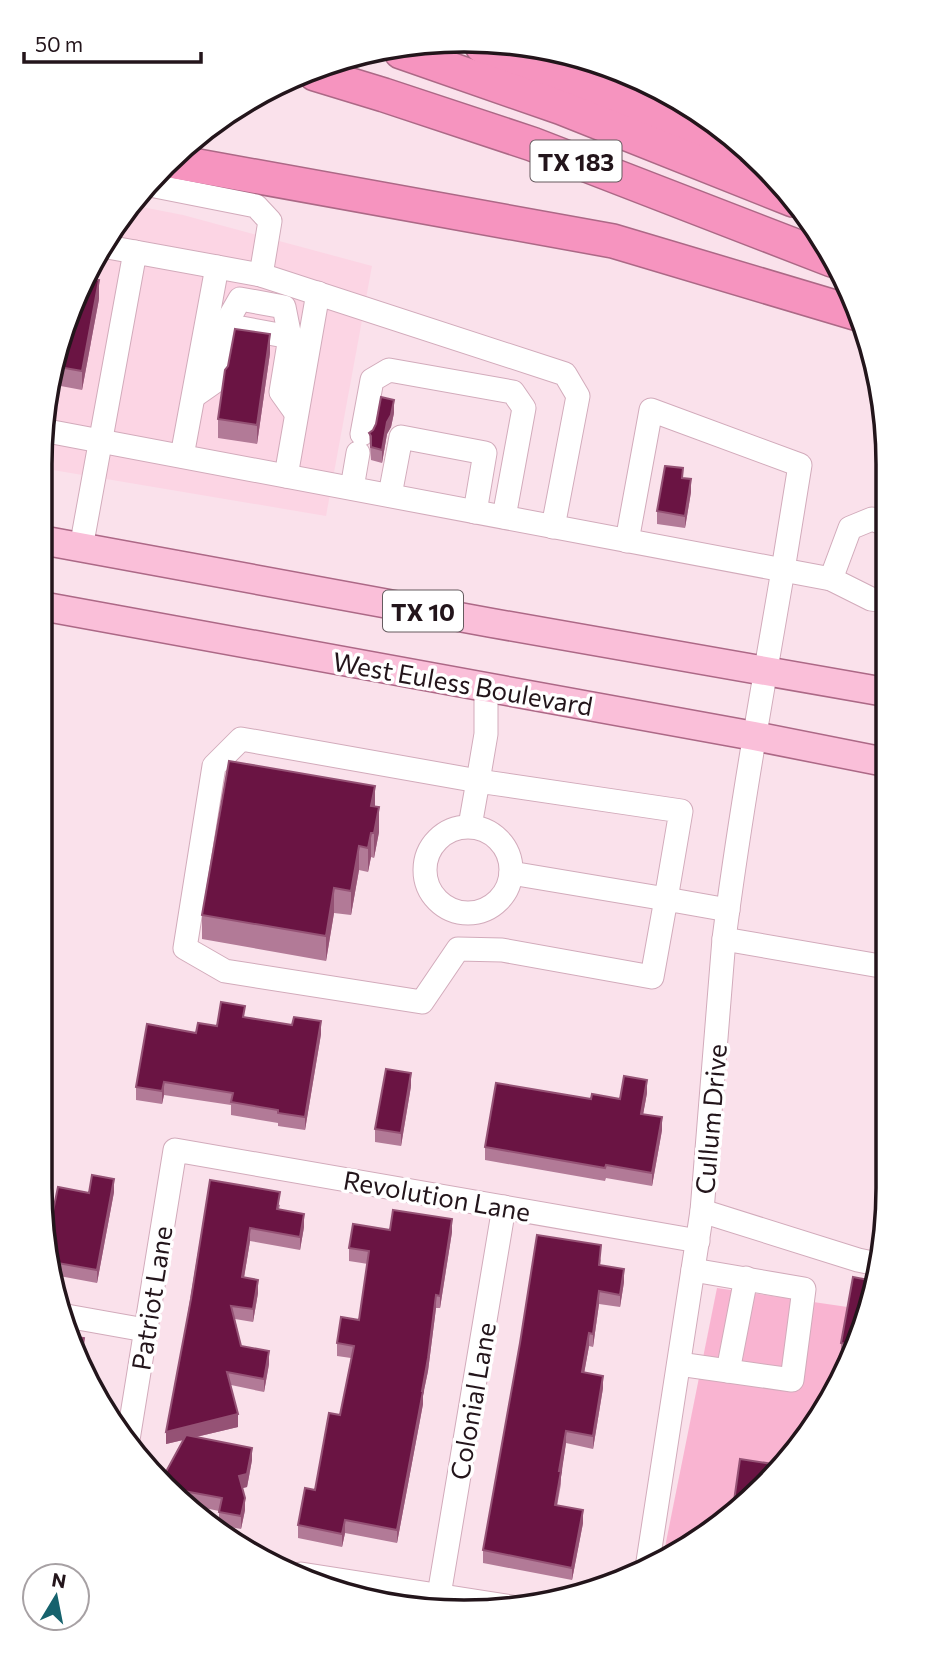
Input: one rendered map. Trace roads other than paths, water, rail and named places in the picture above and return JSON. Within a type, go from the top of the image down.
[{"type":"highway","points":[[505,55],[708,133]]},
{"type":"highway","points":[[412,56],[562,108],[772,191]]},
{"type":"highway","name":"TX 183","points":[[325,77],[532,144],[818,255]]},
{"type":"highway","points":[[184,163],[613,242],[845,310]]},
{"type":"main road","name":"TX 10","points":[[53,542],[506,626],[876,690]]},
{"type":"main road","name":"West Euless Boulevard","points":[[53,608],[876,760]]},
{"type":"street","points":[[160,187],[256,206],[270,221],[261,275]]},
{"type":"street","points":[[114,248],[261,275],[565,374],[578,396],[553,527]]},
{"type":"street","points":[[81,548],[135,252]]},
{"type":"street","points":[[182,456],[217,267]]},
{"type":"street","points":[[286,476],[317,293]]},
{"type":"street","points":[[194,396],[214,382],[225,325],[290,337],[281,392],[296,413]]},
{"type":"street","points":[[352,488],[372,380],[389,370],[513,392],[524,408],[504,517]]},
{"type":"street","name":"Cullum Drive","points":[[627,541],[651,410],[800,466],[754,736],[728,910],[702,1211],[649,1556]]},
{"type":"street","points":[[54,432],[831,579],[876,600]]},
{"type":"street","points":[[390,495],[401,437],[485,453],[475,512]]},
{"type":"street","points":[[831,579],[850,528],[872,519],[876,521]]},
{"type":"street","points":[[470,826],[486,734],[486,687]]},
{"type":"street","points":[[458,949],[502,950],[652,977],[681,811],[478,781],[241,739],[214,766],[185,948],[225,971],[422,1002],[458,949],[464,913]]},
{"type":"street","points":[[470,826],[484,829],[505,847],[510,859],[511,873],[501,898],[478,912],[464,913],[437,901],[428,888],[424,874],[425,859],[442,834],[470,826]]},
{"type":"street","points":[[511,873],[728,910]]},
{"type":"street","points":[[724,939],[876,965]]},
{"type":"street","name":"Revolution Lane","points":[[175,1150],[698,1241]]},
{"type":"street","name":"Patriot Lane","points":[[130,1429],[175,1150]]},
{"type":"street","name":"Colonial Lane","points":[[439,1595],[504,1207]]},
{"type":"street","points":[[702,1211],[869,1263]]},
{"type":"street","points":[[679,1364],[792,1380],[804,1289],[693,1270]]},
{"type":"street","points":[[728,1371],[746,1278]]},
{"type":"street","points":[[73,1317],[145,1330]]},
{"type":"street","points":[[331,1579],[469,1600]]}]
